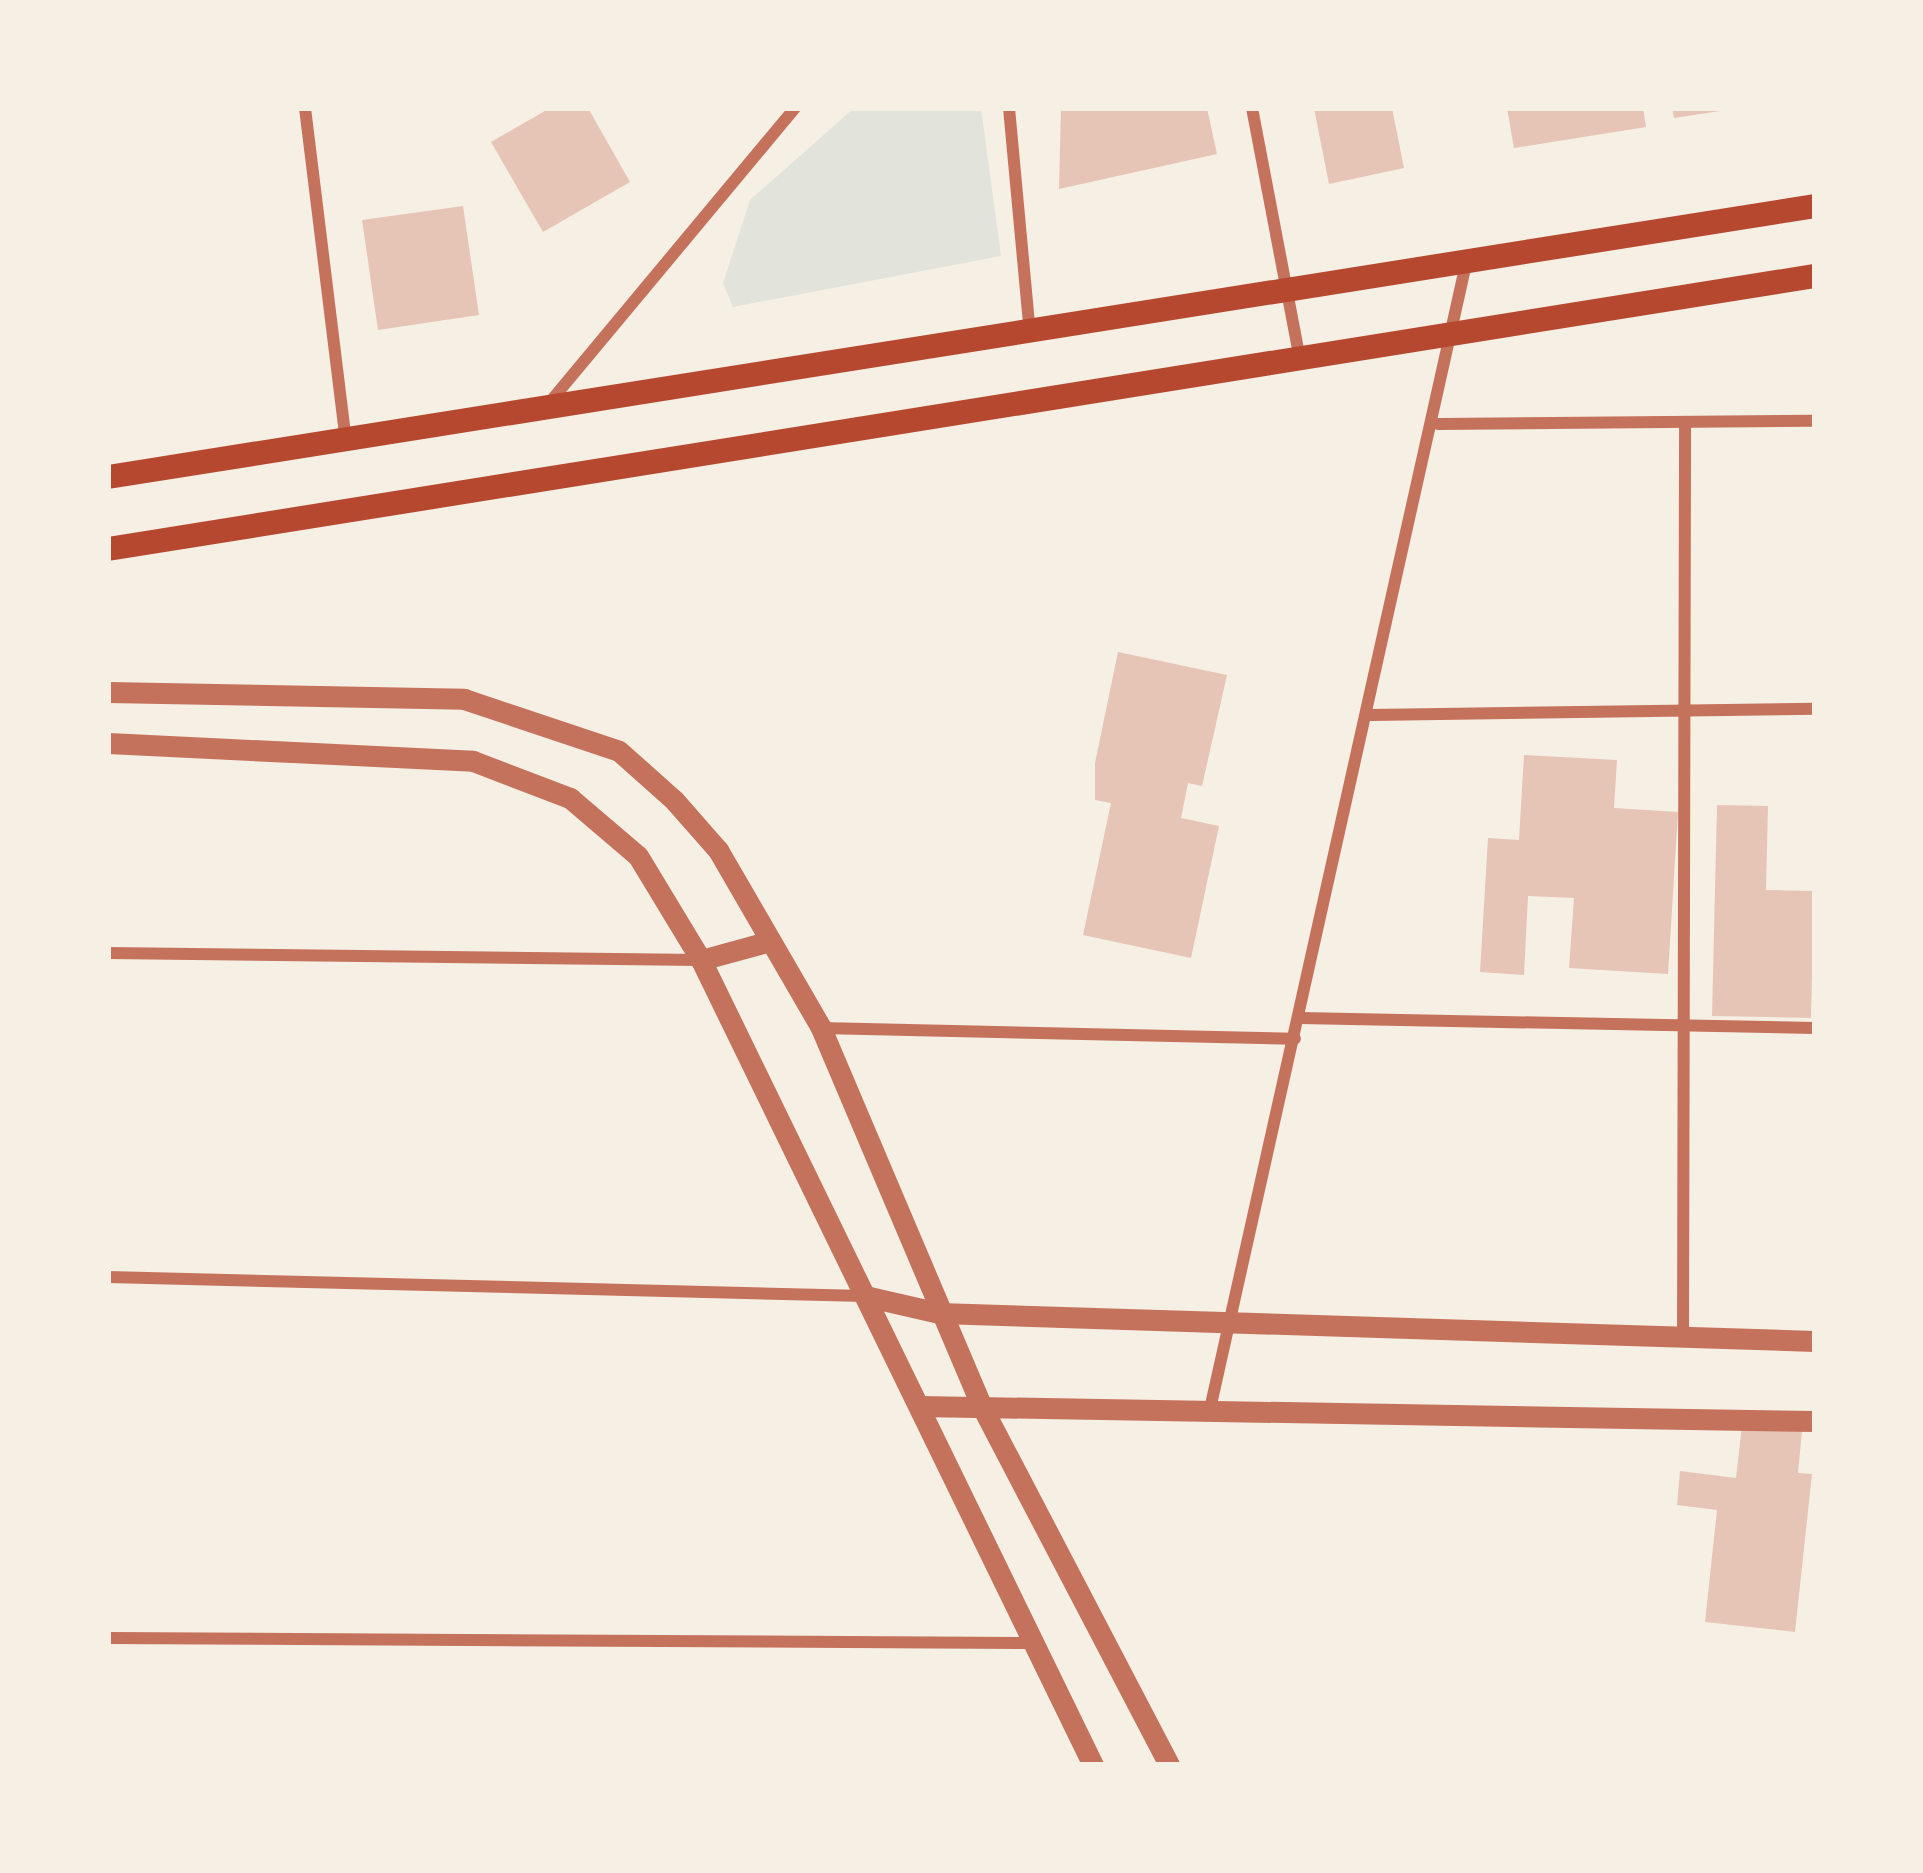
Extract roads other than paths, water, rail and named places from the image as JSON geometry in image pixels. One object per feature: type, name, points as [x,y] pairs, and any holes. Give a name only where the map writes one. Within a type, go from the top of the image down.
[{"type":"main road","points":[[108,477],[538,417],[1465,268],[1815,206]]},
{"type":"main road","points":[[108,549],[1815,276]]},
{"type":"street","points":[[305,108],[346,444]]},
{"type":"street","points":[[538,417],[795,108]]},
{"type":"street","points":[[1009,108],[1030,338]]},
{"type":"street","points":[[1252,108],[1300,361]]},
{"type":"street","points":[[1210,1409],[1438,424],[1465,268]]},
{"type":"street","points":[[1438,424],[1815,421]]},
{"type":"street","points":[[1683,1340],[1685,422]]},
{"type":"street","points":[[108,692],[464,699],[566,728],[619,751],[674,800],[770,940],[821,1028],[981,1405],[1168,1765]]},
{"type":"street","points":[[1370,715],[1815,709]]},
{"type":"street","points":[[108,743],[473,761],[570,798],[638,856],[701,960],[1093,1765]]},
{"type":"street","points":[[108,953],[701,960],[770,940]]},
{"type":"street","points":[[1300,1018],[1815,1028]]},
{"type":"street","points":[[821,1028],[1295,1039]]},
{"type":"street","points":[[108,1277],[865,1297],[940,1313],[1227,1327],[1815,1341]]},
{"type":"street","points":[[919,1406],[1815,1421]]},
{"type":"street","points":[[108,1638],[1033,1642]]}]
